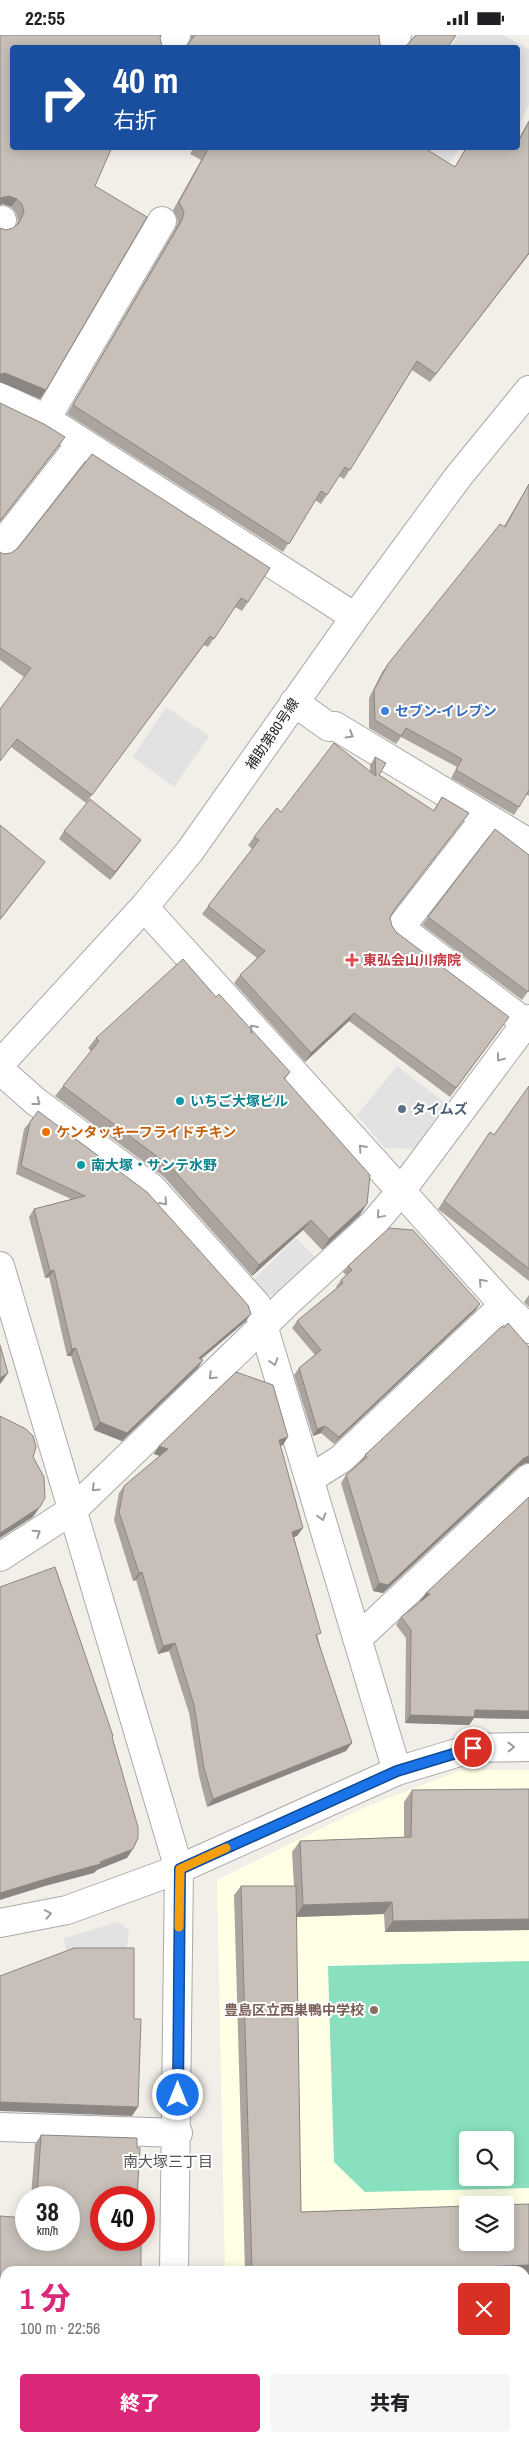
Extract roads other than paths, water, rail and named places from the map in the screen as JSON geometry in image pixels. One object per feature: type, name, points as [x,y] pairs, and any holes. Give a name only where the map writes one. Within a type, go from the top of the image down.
[{"type":"street","points":[[46,419],[162,221]]},
{"type":"street","name":"補助第80号線","points":[[0,1064],[144,907],[196,843],[294,701],[458,477],[529,390]]},
{"type":"street","points":[[0,397],[46,419],[356,617]]},
{"type":"street","points":[[0,547],[82,442]]},
{"type":"street","points":[[294,701],[329,727],[335,726],[529,843]]},
{"type":"street","points":[[0,1557],[74,1509],[263,1326],[374,1223],[401,1191],[527,1021],[400,928],[486,817]]},
{"type":"street","points":[[144,907],[504,1305],[529,1329]]},
{"type":"street","points":[[0,1070],[35,1101],[152,1188],[257,1305],[311,1478],[397,1771]]},
{"type":"street","points":[[0,1265],[180,1869],[178,2133],[174,2266]]},
{"type":"street","points":[[311,1478],[341,1459],[504,1305]]},
{"type":"street","points":[[357,1639],[529,1478]]},
{"type":"street","points":[[0,1923],[67,1910],[180,1869],[397,1771],[473,1748],[529,1747]]},
{"type":"street","points":[[0,2127],[178,2133]]},
{"type":"place","name":"セブン-イレブン","points":[[385,711]]},
{"type":"place","name":"東弘会山川病院","points":[[352,960]]},
{"type":"place","name":"いちご大塚ビル","points":[[180,1101]]},
{"type":"place","name":"タイムズ","points":[[402,1109]]},
{"type":"place","name":"ケンタッキーフライドチキン","points":[[46,1132]]},
{"type":"place","name":"南大塚・サンテ水野","points":[[81,1165]]},
{"type":"place","name":"豊島区立西巣鴨中学校","points":[[374,2010]]},
{"type":"district","name":"南大塚三丁目","points":[[168,2161]]}]
